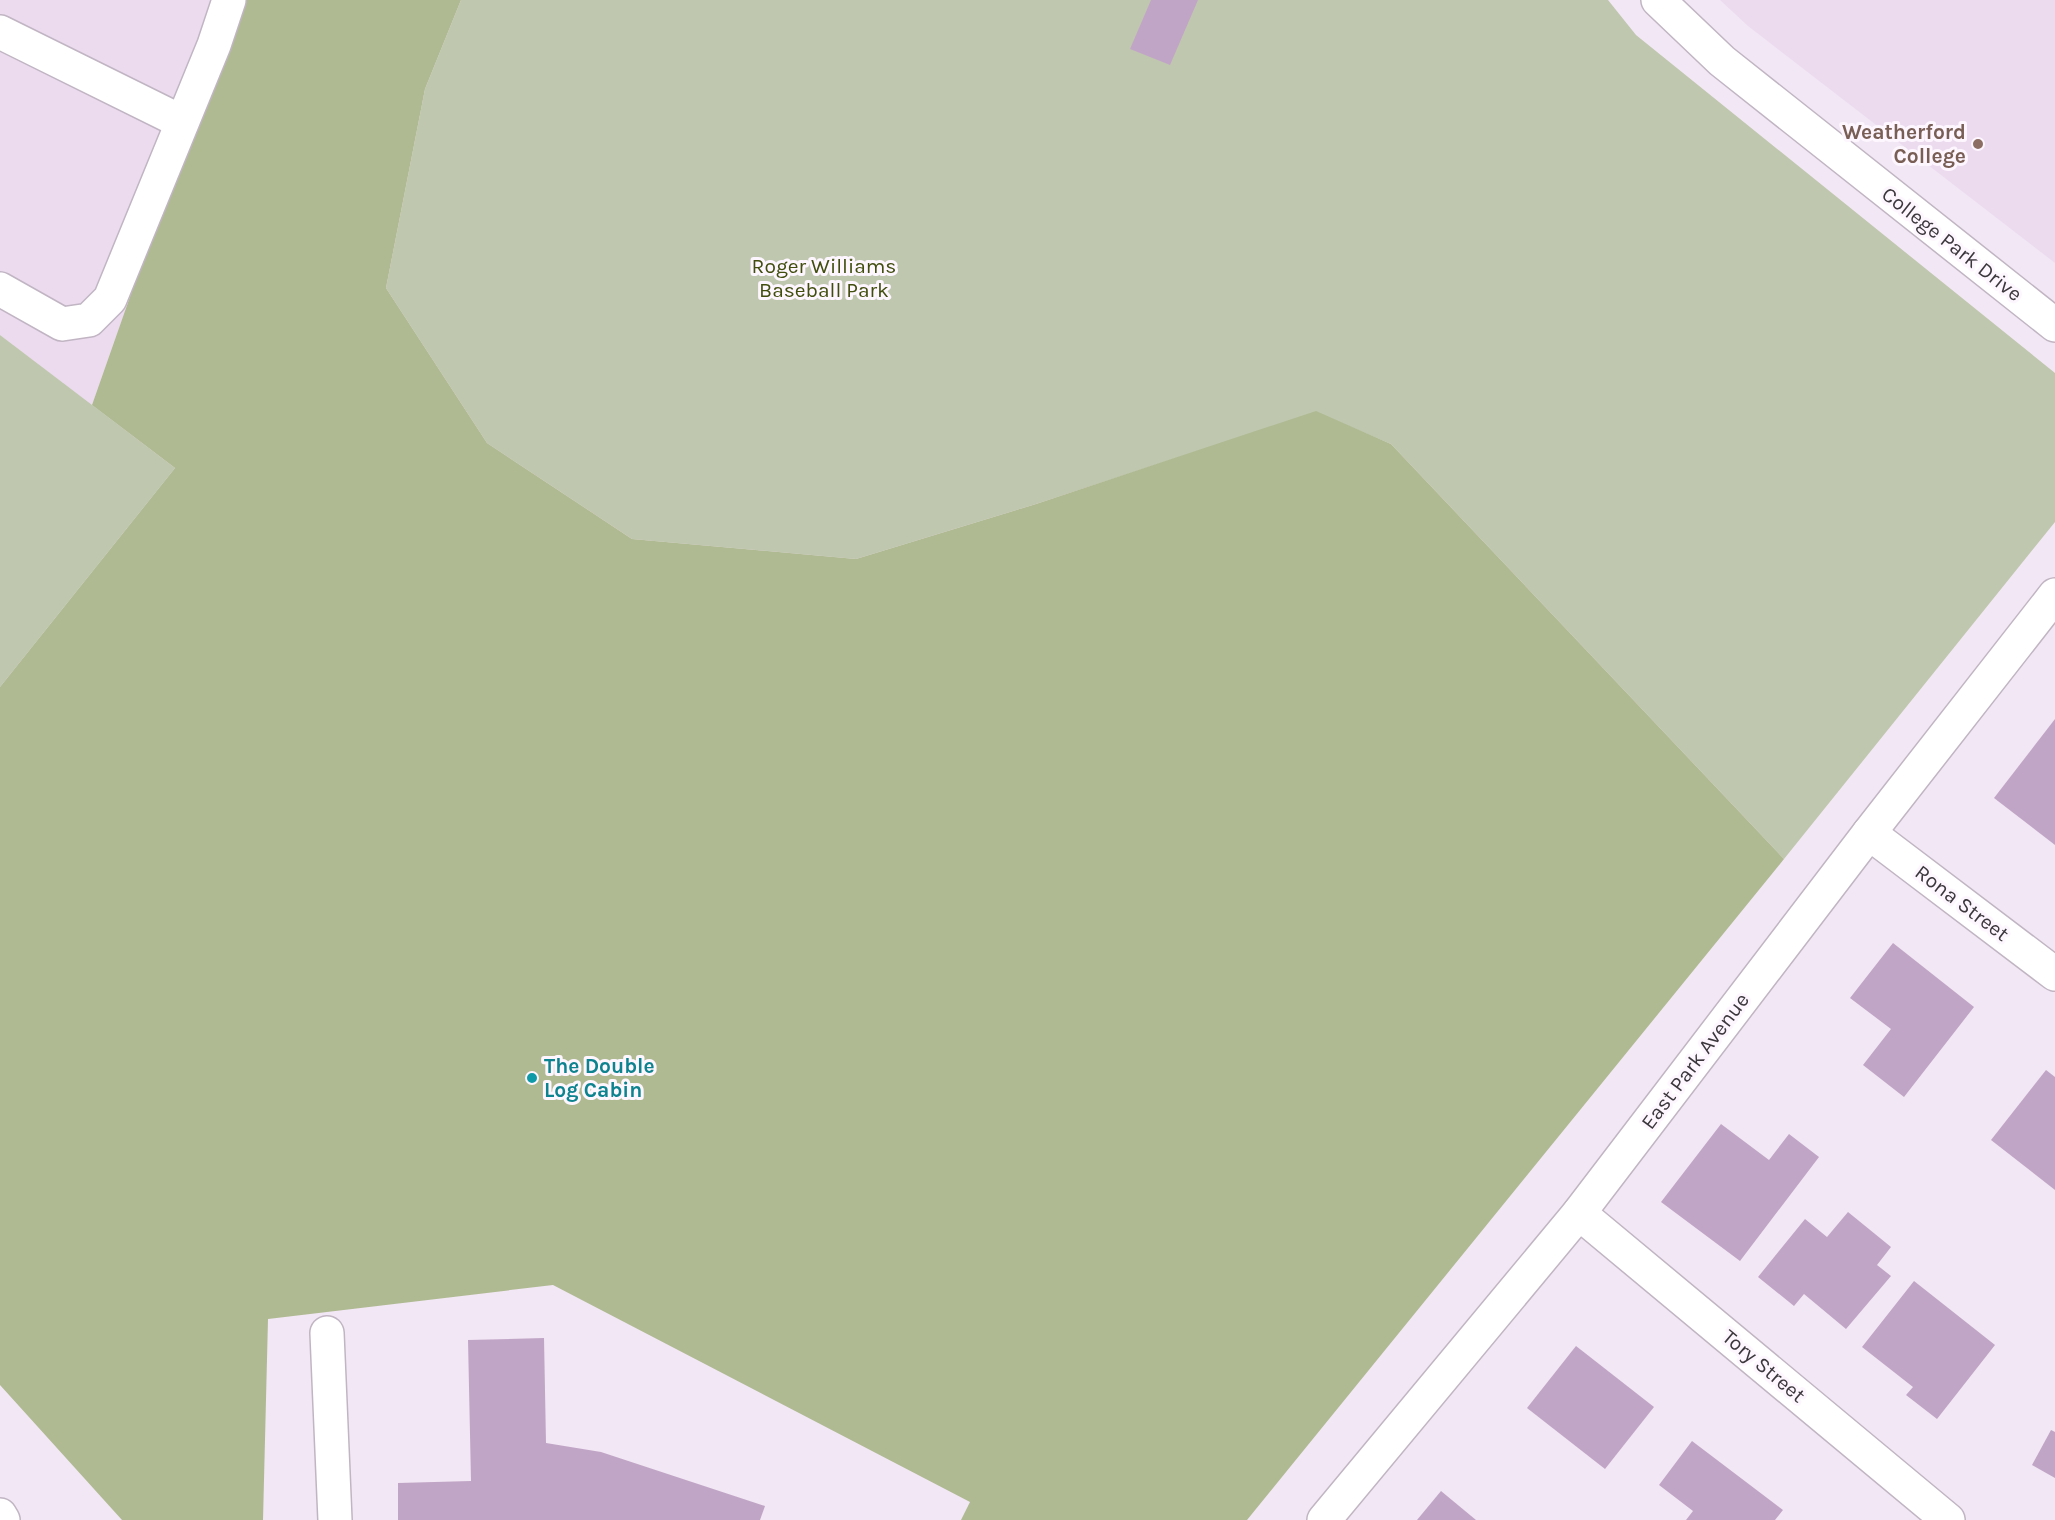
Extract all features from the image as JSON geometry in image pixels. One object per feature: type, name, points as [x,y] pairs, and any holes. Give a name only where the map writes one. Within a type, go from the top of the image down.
[{"type":"street","points":[[0,289],[62,324],[89,320],[110,299],[214,45],[229,0]]},
{"type":"street","name":"College Park Drive","points":[[1658,0],[1722,61],[2055,325]]},
{"type":"street","points":[[0,32],[182,122]]},
{"type":"street","name":"East Park Avenue","points":[[1324,1520],[1579,1213],[1869,833],[2055,595]]},
{"type":"street","name":"Rona Street","points":[[1869,833],[2055,974]]},
{"type":"street","name":"Tory Street","points":[[1579,1213],[1948,1520]]},
{"type":"street","points":[[327,1333],[335,1520]]},
{"type":"street","points":[[0,1515],[3,1520]]},
{"type":"shaded area","points":[[0,0],[242,0],[165,197],[92,405],[0,335]]},
{"type":"shaded area","name":"Weatherford College","points":[[1720,0],[2055,0],[2055,263],[1748,26]]},
{"type":"green space","points":[[242,0],[461,0],[425,89],[386,288],[487,443],[632,539],[856,559],[1036,504],[1316,411],[1391,444],[1784,859],[1247,1520],[961,1520],[970,1502],[553,1285],[268,1319],[263,1520],[122,1520],[0,1385],[0,687],[175,468],[92,405],[165,197]]},
{"type":"green space","name":"Roger Williams Baseball Park","points":[[461,0],[1608,0],[1636,35],[2055,373],[2055,522],[1784,859],[1391,444],[1316,412],[1036,504],[856,559],[632,539],[487,443],[386,288],[425,89]]},
{"type":"green space","points":[[0,335],[175,468],[0,687]]},
{"type":"building","points":[[1151,0],[1198,0],[1170,65],[1130,49]]},
{"type":"building","points":[[2055,719],[2055,845],[1994,798]]},
{"type":"building","points":[[1893,943],[1974,1007],[1904,1097],[1863,1065],[1891,1029],[1850,998]]},
{"type":"building","points":[[2046,1070],[2055,1077],[2055,1190],[1991,1140]]},
{"type":"building","points":[[1721,1124],[1769,1160],[1789,1134],[1819,1157],[1740,1261],[1661,1202]]},
{"type":"building","points":[[1848,1212],[1891,1247],[1877,1265],[1891,1276],[1846,1329],[1804,1294],[1794,1306],[1758,1277],[1805,1219],[1827,1237]]},
{"type":"building","points":[[1914,1281],[1995,1345],[1937,1419],[1906,1395],[1913,1387],[1862,1347]]},
{"type":"building","points":[[544,1338],[546,1443],[601,1452],[765,1506],[760,1520],[398,1520],[398,1483],[471,1481],[468,1340]]},
{"type":"building","points":[[1576,1346],[1654,1407],[1605,1469],[1527,1408]]},
{"type":"building","points":[[2051,1430],[2055,1432],[2055,1478],[2032,1465]]},
{"type":"building","points":[[1692,1441],[1783,1510],[1775,1520],[1686,1520],[1693,1511],[1659,1485]]},
{"type":"building","points":[[1441,1491],[1476,1520],[1417,1520]]},
{"type":"place","name":"Weatherford College","points":[[1978,144]]},
{"type":"place","name":"The Double Log Cabin","points":[[532,1078]]}]
